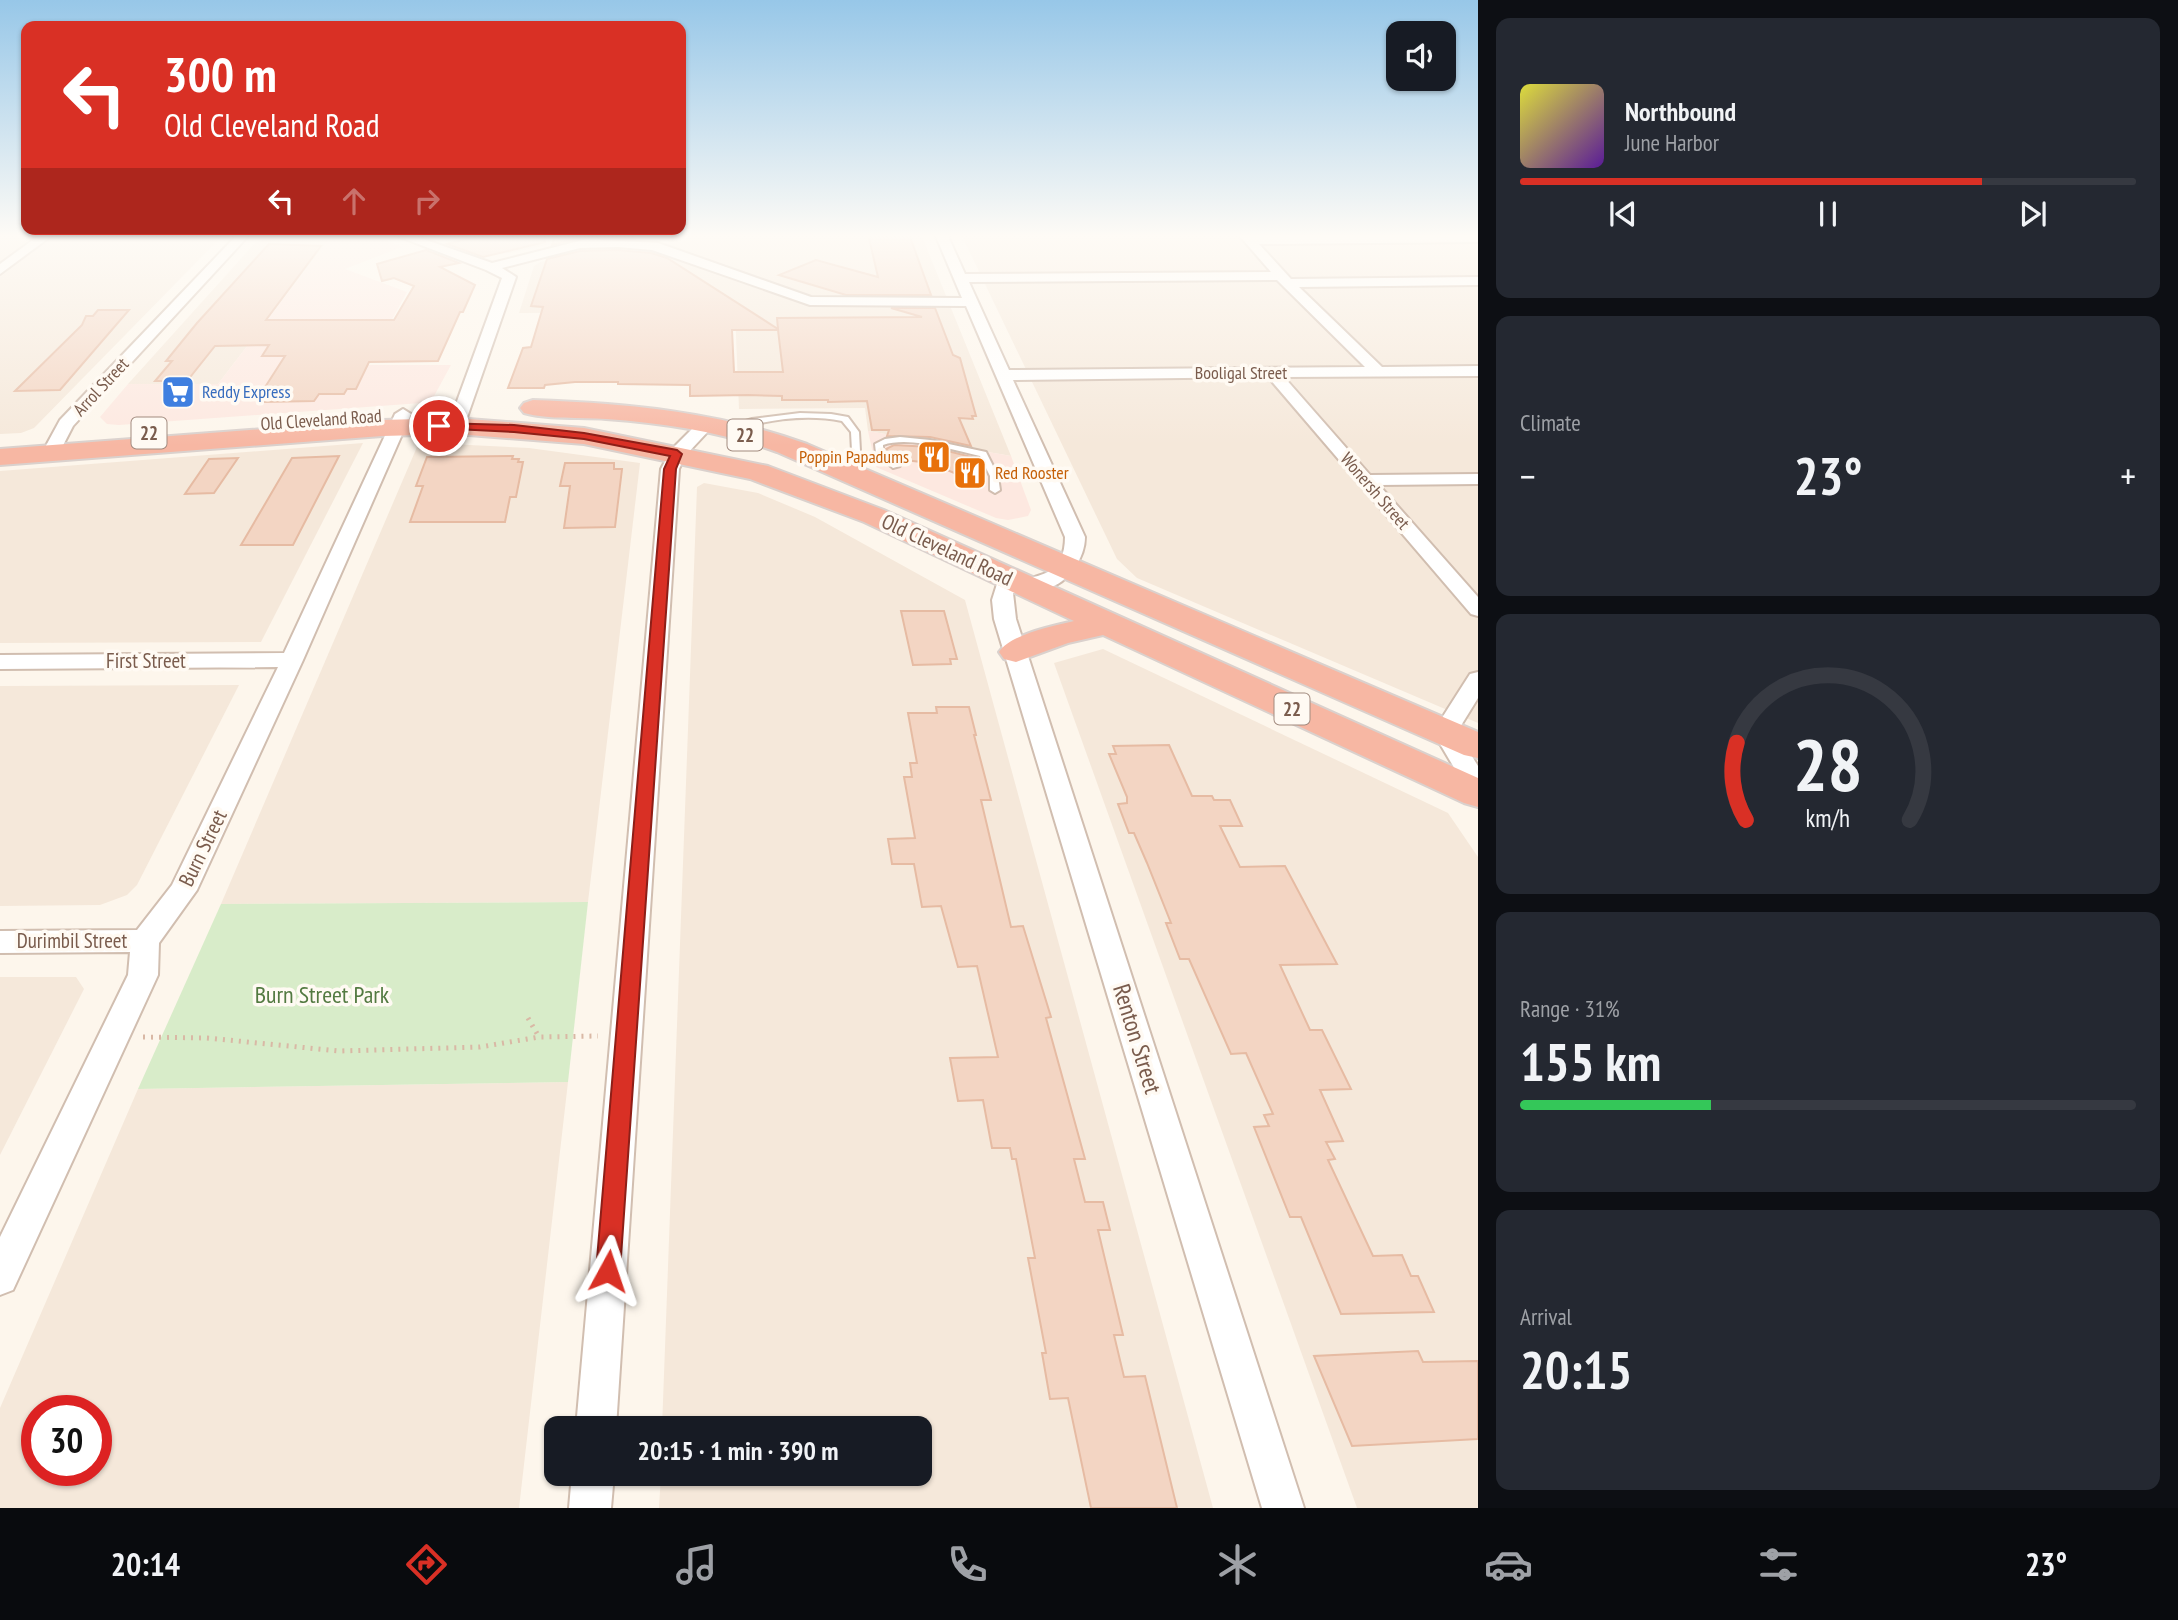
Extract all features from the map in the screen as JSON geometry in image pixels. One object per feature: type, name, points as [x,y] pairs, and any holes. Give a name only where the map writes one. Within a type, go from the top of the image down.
[{"type":"highway","name":"Old Cleveland Road","points":[[0,445],[54,447],[590,409],[657,416],[715,427],[775,443],[842,469],[1462,739]]},
{"type":"highway","name":"Old Cleveland Road","points":[[458,418],[584,436],[677,454],[758,472],[818,494],[874,516],[1478,794]]},
{"type":"highway","name":"Old Cleveland Road","points":[[0,457],[54,447]]},
{"type":"highway","points":[[1016,652],[1056,635],[1106,624]]},
{"type":"street","name":"Arrol Street","points":[[54,447],[66,424],[178,304]]},
{"type":"street","points":[[458,418],[500,304]]},
{"type":"street","points":[[972,304],[1075,537],[1077,548],[1064,566],[1043,584],[1024,586]]},
{"type":"street","points":[[1310,304],[1378,372]]},
{"type":"street","name":"Booligal Street","points":[[1004,375],[1478,371]]},
{"type":"street","name":"Wonersh Street","points":[[1272,373],[1478,610]]},
{"type":"street","name":"Burn Street","points":[[145,941],[183,890],[292,660],[394,423]]},
{"type":"street","points":[[597,1416],[670,469],[677,454],[715,427]]},
{"type":"street","points":[[1366,480],[1478,479]]},
{"type":"street","name":"Renton Street","points":[[1024,586],[1004,589],[1002,600],[1016,652],[1283,1508]]},
{"type":"street","name":"First Street","points":[[0,662],[292,660]]},
{"type":"street","points":[[1478,679],[1462,739],[1478,787]]},
{"type":"street","points":[[0,1277],[143,975],[145,941]]},
{"type":"street","name":"Durimbil Street","points":[[0,942],[145,941]]},
{"type":"street","points":[[590,1508],[592,1486]]},
{"type":"lane","name":"Old Cleveland Road","points":[[715,427],[761,418],[845,419],[855,432],[856,451],[842,469]]},
{"type":"lane","name":"Old Cleveland Road","points":[[0,465],[357,438],[394,423]]},
{"type":"lane","points":[[896,466],[879,451],[879,444],[884,441],[913,442],[983,454],[994,476],[995,489]]},
{"type":"path","points":[[528,1018],[539,1037]]},
{"type":"path","points":[[114,1037],[207,1038],[339,1051],[480,1047],[539,1037],[627,1035]]},
{"type":"shaded area","points":[[0,304],[155,304],[34,428],[21,433],[0,434]]},
{"type":"shaded area","points":[[200,304],[279,304],[218,384],[128,384]]},
{"type":"shaded area","points":[[279,304],[400,304],[367,365],[451,365],[433,398],[421,403],[119,425],[107,424],[100,417],[128,384],[218,384]]},
{"type":"shaded area","points":[[522,304],[950,304],[1011,456],[868,431],[865,408],[739,409],[735,312],[519,313]]},
{"type":"shaded area","points":[[995,304],[1478,304],[1478,723],[1137,578],[1117,559]]},
{"type":"shaded area","points":[[868,431],[1011,456],[1031,510],[1028,516],[1008,520],[996,518],[876,467]]},
{"type":"shaded area","points":[[363,443],[261,642],[0,643],[0,471]]},
{"type":"shaded area","points":[[429,443],[529,448],[640,463],[588,902],[221,904],[417,447]]},
{"type":"shaded area","points":[[704,483],[758,493],[815,517],[965,600],[1213,1508],[659,1508],[660,1486],[932,1486],[932,1416],[662,1416],[697,487]]},
{"type":"shaded area","points":[[1103,649],[1448,813],[1478,857],[1478,1508],[1357,1508],[1054,663]]},
{"type":"shaded area","points":[[239,685],[137,885],[127,895],[100,905],[0,906],[0,686]]},
{"type":"shaded area","points":[[0,977],[76,977],[84,989],[0,1155]]},
{"type":"shaded area","points":[[568,1082],[519,1508],[0,1508],[0,1408],[138,1089]]},
{"type":"green space","name":"Burn Street Park","points":[[588,902],[568,1082],[138,1089],[221,904]]},
{"type":"building","points":[[214,304],[278,304],[266,320],[394,320],[403,304],[466,304],[463,312],[460,312],[438,361],[369,362],[356,389],[347,389],[344,394],[319,394],[314,401],[263,402],[267,395],[260,395],[285,356],[262,356],[269,345],[215,346],[187,381],[155,381],[172,361],[166,361]]},
{"type":"building","points":[[739,304],[778,329],[777,318],[922,317],[891,308],[935,308],[953,355],[960,358],[976,416],[972,416],[973,419],[959,418],[971,446],[930,437],[887,436],[889,430],[872,430],[867,401],[782,400],[782,396],[748,395],[690,396],[690,385],[618,382],[575,382],[545,385],[544,388],[508,388],[523,348],[531,347],[543,307],[531,306]],"holes":[[[732,330],[778,330],[783,372],[734,372]]]},
{"type":"building","points":[[98,310],[129,310],[60,390],[15,391],[82,325],[86,316],[93,316]]},
{"type":"building","points":[[894,445],[931,447],[976,458],[984,476],[964,477],[930,463],[896,459],[886,449]]},
{"type":"building","points":[[339,456],[293,545],[241,545],[292,458]]},
{"type":"building","points":[[513,456],[512,459],[523,462],[516,497],[510,497],[505,522],[410,522],[423,486],[416,486],[427,457]]},
{"type":"building","points":[[238,458],[214,493],[185,494],[209,459]]},
{"type":"building","points":[[565,463],[614,463],[614,469],[622,469],[615,527],[564,528],[570,486],[560,486]]},
{"type":"building","points":[[901,611],[944,611],[957,659],[950,659],[951,664],[913,665]]},
{"type":"building","points":[[936,707],[969,707],[991,800],[981,800],[1011,927],[1023,926],[1051,1017],[1046,1018],[1085,1159],[1074,1159],[1085,1202],[1103,1202],[1110,1230],[1098,1230],[1123,1335],[1114,1335],[1124,1377],[1145,1376],[1177,1508],[1091,1508],[1068,1398],[1050,1399],[1042,1353],[1046,1353],[1028,1258],[1035,1258],[1016,1159],[1012,1159],[1010,1148],[992,1148],[983,1100],[958,1101],[950,1058],[998,1057],[977,966],[958,967],[941,906],[922,907],[914,864],[892,864],[888,839],[915,838],[904,777],[912,777],[910,763],[917,763],[908,713],[937,713]]},
{"type":"building","points":[[1169,745],[1192,796],[1230,800],[1242,826],[1220,826],[1240,867],[1285,866],[1337,964],[1280,965],[1310,1030],[1322,1030],[1351,1089],[1320,1090],[1343,1141],[1326,1142],[1335,1159],[1328,1160],[1373,1256],[1402,1255],[1411,1276],[1418,1276],[1434,1312],[1341,1314],[1301,1217],[1290,1217],[1254,1127],[1269,1126],[1264,1115],[1273,1114],[1246,1053],[1231,1054],[1189,959],[1180,959],[1166,923],[1171,923],[1147,863],[1134,833],[1129,833],[1118,804],[1127,803],[1127,797],[1109,754],[1116,754],[1113,746]]},
{"type":"building","points":[[1418,1351],[1423,1362],[1478,1361],[1478,1439],[1352,1446],[1314,1356]]},
{"type":"place","name":"Reddy Express","points":[[178,392]]},
{"type":"place","name":"Poppin Papadums","points":[[934,457]]},
{"type":"place","name":"Red Rooster","points":[[970,473]]},
{"type":"route","points":[[439,426],[479,426],[584,436],[677,454],[670,469],[608,1271]]}]
